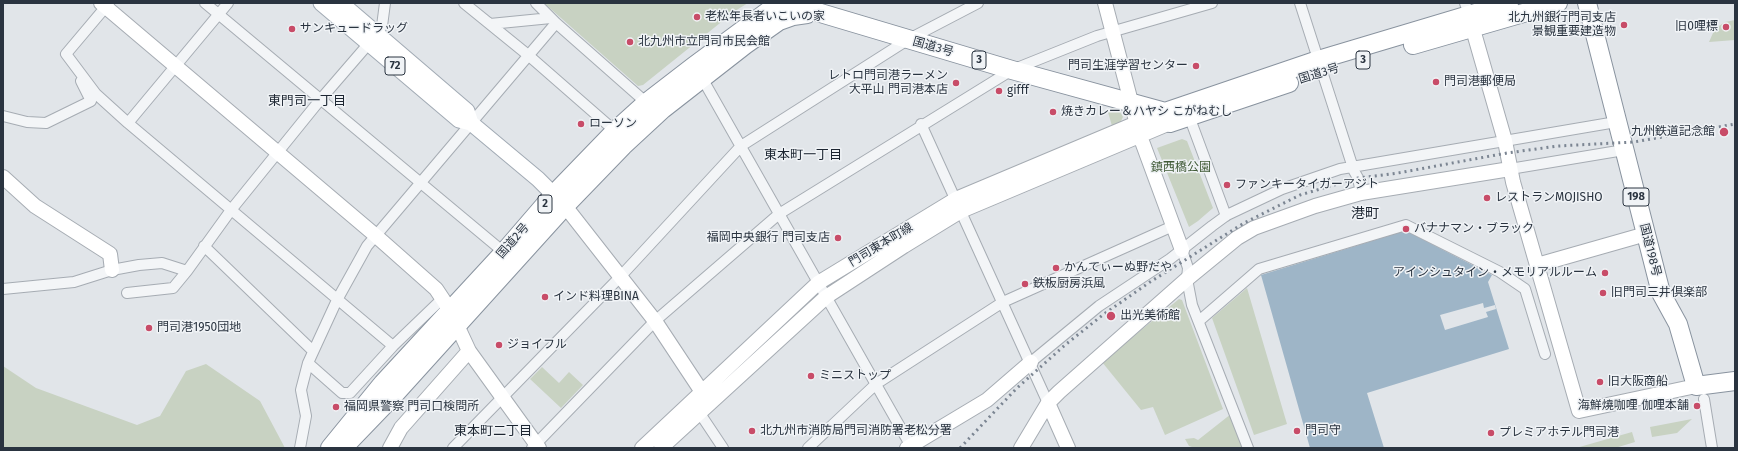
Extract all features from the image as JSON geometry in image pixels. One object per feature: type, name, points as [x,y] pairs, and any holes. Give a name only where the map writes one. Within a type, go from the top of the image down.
[{"type":"highway","name":"国道3号","points":[[1163,117],[1509,3]]},
{"type":"highway","name":"国道3号","points":[[1469,15],[1558,3]]},
{"type":"highway","name":"国道198号","points":[[1587,3],[1616,122],[1661,293],[1678,324],[1700,393]]},
{"type":"highway","name":"国道3号","points":[[787,9],[803,14],[828,16],[1012,70],[1131,101],[1163,117],[1189,116],[1320,66]]},
{"type":"highway","name":"国道2号","points":[[559,200],[663,110],[787,9]]},
{"type":"highway","name":"国道2号","points":[[330,448],[383,384],[450,311],[510,257],[615,131],[646,103],[787,9]]},
{"type":"highway","name":"国道2号","points":[[343,448],[450,311]]},
{"type":"highway","points":[[1700,393],[1735,381]]},
{"type":"main road","name":"72","points":[[321,3],[373,39],[466,111],[471,123],[559,200]]},
{"type":"main road","name":"72","points":[[341,3],[373,39]]},
{"type":"street","points":[[205,3],[419,183],[510,257]]},
{"type":"street","points":[[128,123],[228,3]]},
{"type":"street","points":[[128,293],[173,288],[231,210],[320,100],[373,39],[382,26],[386,3]]},
{"type":"street","points":[[464,3],[528,55],[615,131]]},
{"type":"street","points":[[536,3],[554,21],[646,103],[663,110]]},
{"type":"street","points":[[453,448],[504,398],[620,277],[740,146],[909,39],[978,3]]},
{"type":"street","points":[[1105,3],[1139,129],[1188,268],[1187,279],[1192,305],[1248,448]]},
{"type":"street","points":[[393,346],[128,123],[96,94],[80,71],[72,65],[66,54],[105,4],[417,271],[450,311],[469,351],[504,398],[536,446],[656,321],[779,214],[921,124],[1012,70],[1097,36],[1212,3]]},
{"type":"street","points":[[1300,3],[1353,167],[1358,178],[1361,193]]},
{"type":"street","points":[[1469,15],[1505,141],[1510,169],[1579,412],[1700,393],[1712,448]]},
{"type":"street","points":[[490,24],[554,21]]},
{"type":"street","points":[[300,448],[306,416],[301,390],[308,363],[337,300],[367,246],[528,55],[554,21]]},
{"type":"street","points":[[3,116],[26,122],[46,123],[91,101],[82,84],[80,71]]},
{"type":"street","points":[[702,78],[876,384],[909,447],[987,400],[1099,306],[1182,250],[1226,216],[1282,189],[1340,168],[1616,122]]},
{"type":"street","points":[[646,103],[649,116],[648,123]]},
{"type":"street","points":[[1189,116],[1226,216]]},
{"type":"street","name":"門司東本町線","points":[[642,448],[818,283],[958,205],[1139,129],[1163,117]]},
{"type":"street","points":[[921,124],[1031,362],[1068,448]]},
{"type":"street","points":[[1021,448],[1048,403],[1080,372],[1187,279],[1237,238],[1254,228],[1315,206],[1361,193],[1624,150]]},
{"type":"street","points":[[3,177],[36,206],[110,254],[112,270]]},
{"type":"street","points":[[559,200],[656,321],[702,392],[699,412],[723,448]]},
{"type":"street","name":"門司東本町線","points":[[661,448],[826,297],[958,205]]},
{"type":"street","points":[[1199,321],[1259,270],[1406,225],[1500,272],[1525,289],[1545,354]]},
{"type":"street","points":[[808,448],[876,384],[1003,302],[1173,226]]},
{"type":"street","points":[[1537,265],[1646,234]]},
{"type":"street","points":[[204,246],[313,351]]},
{"type":"street","points":[[3,289],[74,282],[112,270],[162,263],[187,271]]},
{"type":"street","points":[[308,363],[342,393],[350,394],[393,346],[450,311]]},
{"type":"street","points":[[390,448],[401,428],[469,351]]},
{"type":"green space","points":[[544,3],[748,3],[735,11],[643,85],[638,86]]},
{"type":"green space","points":[[1735,20],[1735,40],[1709,42],[1713,33],[1719,26],[1725,22]]},
{"type":"green space","points":[[1112,107],[1119,110],[1123,117],[1120,123],[1112,126],[1108,112]]},
{"type":"green space","name":"鎮西橋公園","points":[[1182,139],[1187,141],[1213,208],[1189,227],[1157,148]]},
{"type":"green space","points":[[1247,288],[1287,424],[1254,435],[1212,318]]},
{"type":"green space","points":[[1179,299],[1182,300],[1223,409],[1165,435],[1153,407],[1141,410],[1102,362]]},
{"type":"green space","points":[[206,364],[260,401],[285,448],[3,448],[3,366],[36,388],[137,425],[160,416],[186,371]]},
{"type":"green space","points":[[542,367],[559,383],[569,372],[583,385],[561,408],[530,379]]},
{"type":"green space","points":[[1231,414],[1244,448],[1195,448],[1189,446],[1185,439],[1194,438],[1198,440]]},
{"type":"green space","points":[[1692,419],[1677,433],[1652,437],[1650,427]]},
{"type":"green space","points":[[1632,432],[1635,442],[1615,448],[1576,448]]},
{"type":"water","points":[[1401,232],[1410,233],[1492,275],[1488,282],[1509,349],[1367,393],[1384,448],[1310,448],[1261,275]]},
{"type":"pier","points":[[1483,303],[1484,308],[1495,305],[1496,309],[1486,312],[1488,317],[1445,330],[1440,315]]},
{"type":"railway","points":[[960,448],[1016,389],[1065,345],[1104,314],[1150,282],[1244,223],[1300,195],[1358,178],[1398,173],[1507,153],[1558,146],[1634,142],[1735,124]]},
{"type":"place","name":"老松年長者いこいの家","points":[[697,17]]},
{"type":"place","name":"北九州銀行門司支店 景観重要建造物","points":[[1624,25]]},
{"type":"place","name":"旧0哩標","points":[[1726,27]]},
{"type":"place","name":"サンキュードラッグ","points":[[292,29]]},
{"type":"place","name":"北九州市立門司市民会館","points":[[630,42]]},
{"type":"place","name":"門司生涯学習センター","points":[[1196,66]]},
{"type":"place","name":"門司港郵便局","points":[[1436,82]]},
{"type":"place","name":"レトロ門司港ラーメン 大平山 門司港本店","points":[[956,83]]},
{"type":"place","name":"gifff","points":[[999,91]]},
{"type":"place","name":"焼きカレー＆ハヤシ こがねむし","points":[[1053,112]]},
{"type":"place","name":"ローソン","points":[[581,124]]},
{"type":"place","name":"九州鉄道記念館","points":[[1724,132]]},
{"type":"place","name":"ファンキータイガーアジト","points":[[1227,185]]},
{"type":"place","name":"レストランMOJISHO","points":[[1487,198]]},
{"type":"place","name":"バナナマン・ブラック","points":[[1406,229]]},
{"type":"place","name":"福岡中央銀行 門司支店","points":[[838,238]]},
{"type":"place","name":"かんてぃーぬ野だや","points":[[1056,268]]},
{"type":"place","name":"アインシュタイン・メモリアルルーム","points":[[1605,273]]},
{"type":"place","name":"鉄板厨房浜風","points":[[1025,284]]},
{"type":"place","name":"旧門司三井倶楽部","points":[[1603,293]]},
{"type":"place","name":"インド料理BINA","points":[[545,297]]},
{"type":"place","name":"出光美術館","points":[[1111,316]]},
{"type":"place","name":"門司港1950団地","points":[[149,328]]},
{"type":"place","name":"ジョイフル","points":[[499,345]]},
{"type":"place","name":"ミニストップ","points":[[811,376]]},
{"type":"place","name":"旧大阪商船","points":[[1600,382]]},
{"type":"place","name":"海鮮燒咖哩 伽哩本舗","points":[[1697,406]]},
{"type":"place","name":"福岡県警察 門司口検問所","points":[[336,407]]},
{"type":"place","name":"北九州市消防局門司消防署老松分署","points":[[752,431]]},
{"type":"place","name":"門司守","points":[[1297,431]]},
{"type":"place","name":"プレミアホテル門司港","points":[[1491,433]]},
{"type":"district","name":"東門司一丁目","points":[[307,101]]},
{"type":"district","name":"東本町一丁目","points":[[803,155]]},
{"type":"district","name":"港町","points":[[1365,214]]},
{"type":"district","name":"東本町二丁目","points":[[493,431]]}]
